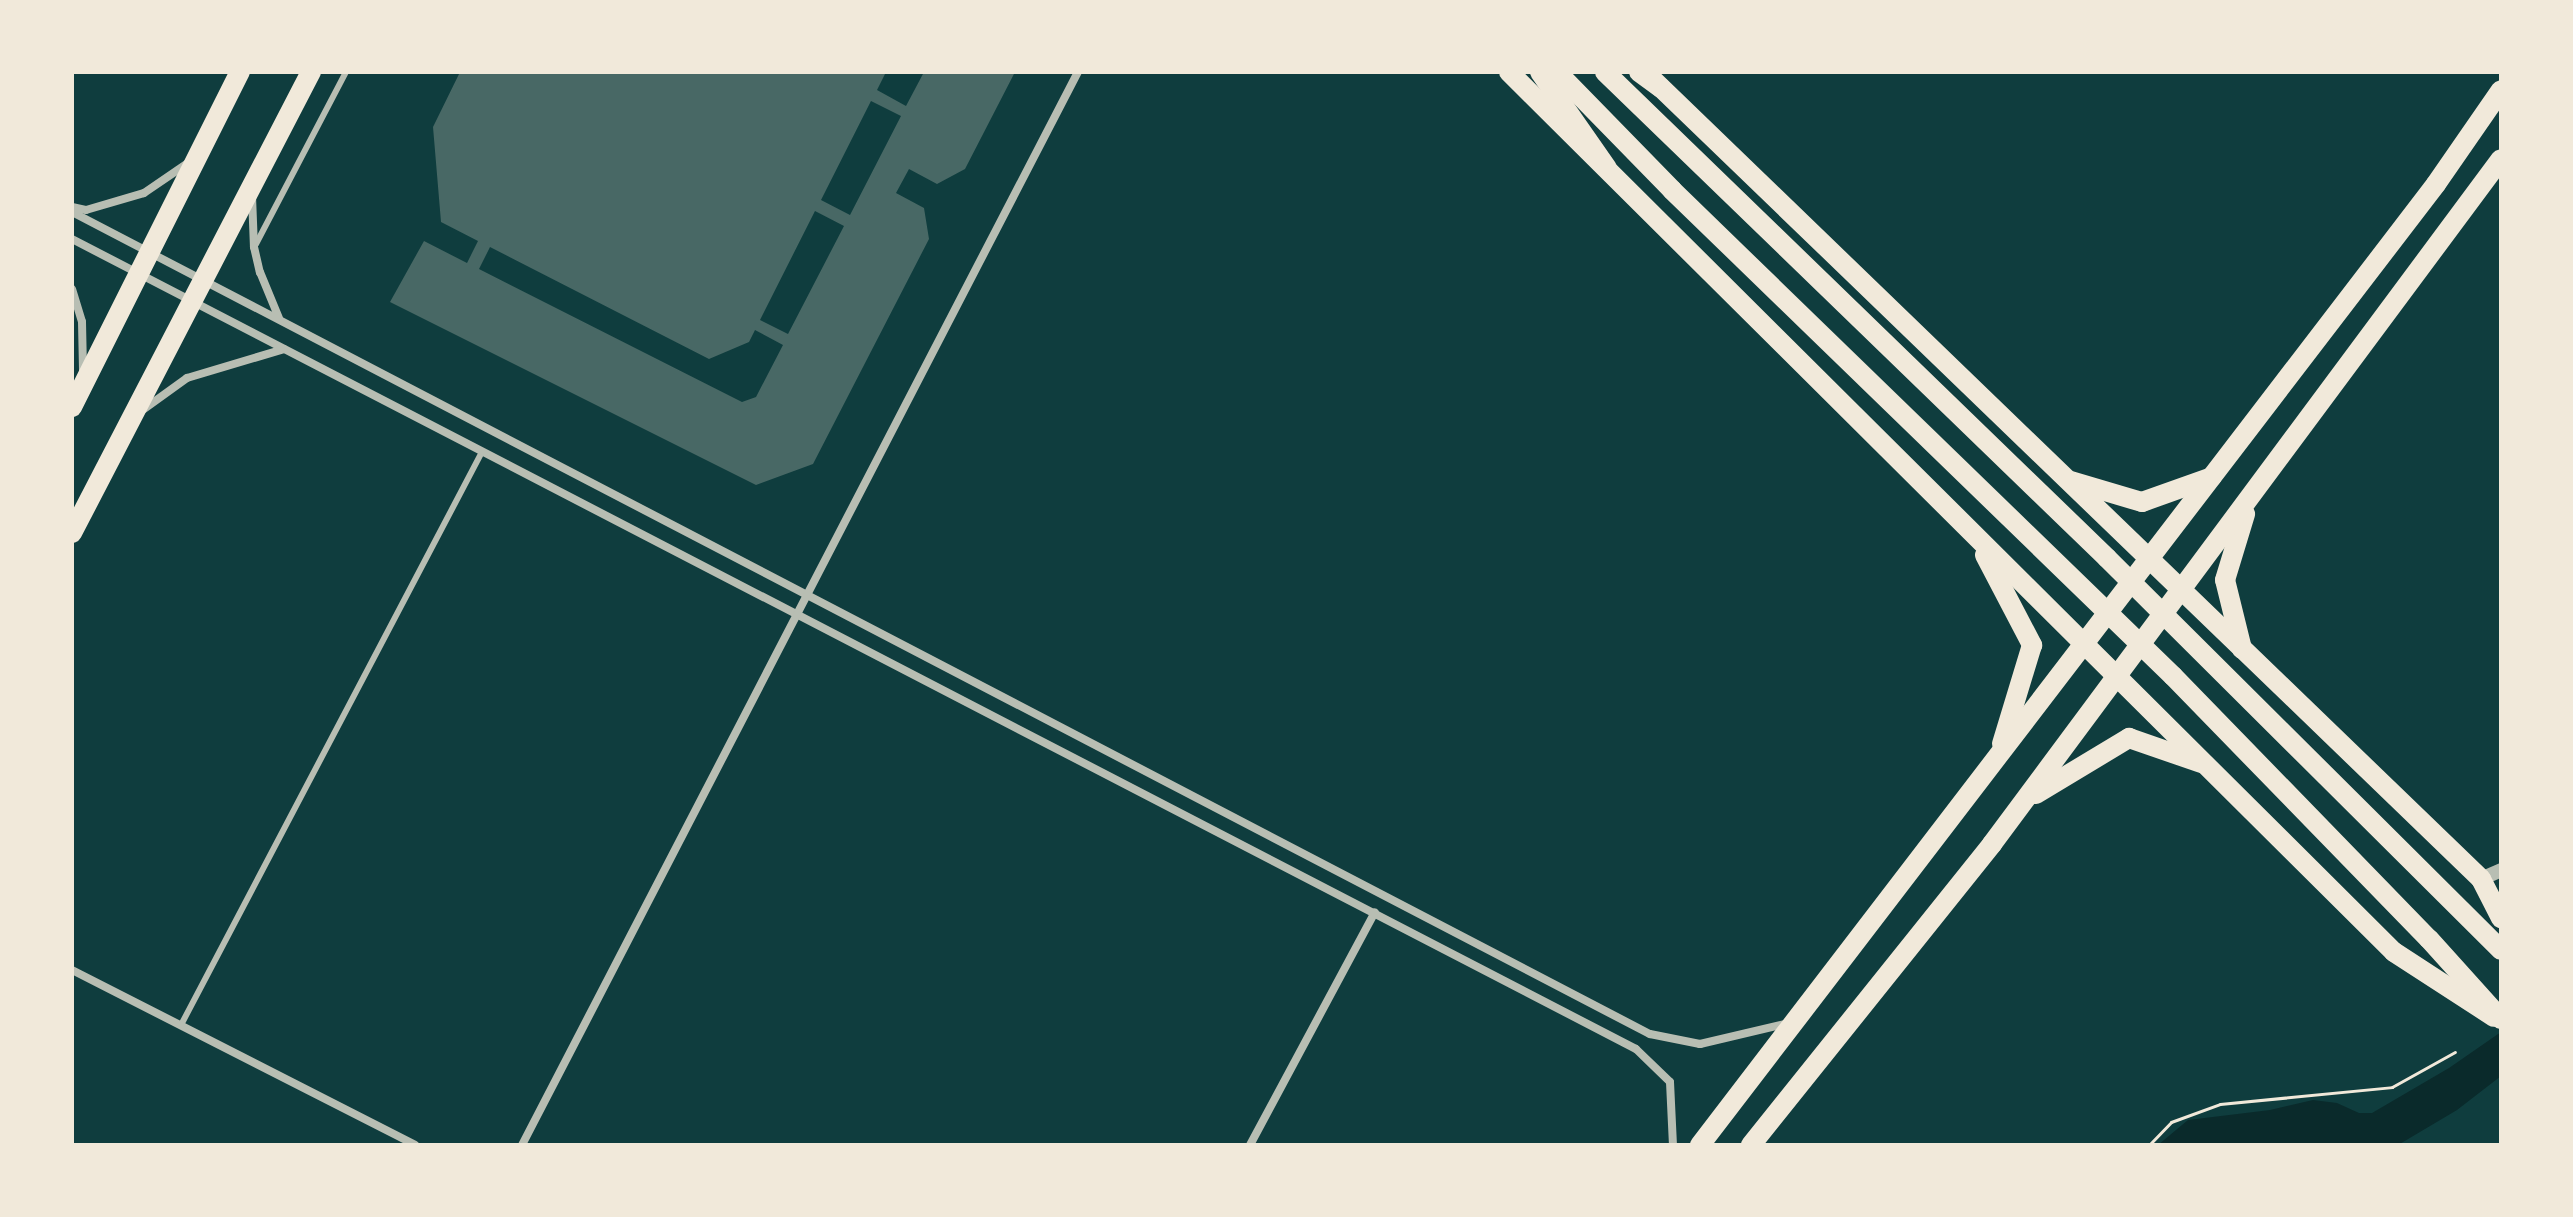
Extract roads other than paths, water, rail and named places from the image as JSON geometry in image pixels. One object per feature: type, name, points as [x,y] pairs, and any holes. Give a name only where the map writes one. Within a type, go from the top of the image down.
[{"type":"main road","points":[[72,407],[240,72]]},
{"type":"main road","points":[[72,533],[206,280],[311,72]]},
{"type":"main road","points":[[1509,72],[2394,952],[2501,1020]]},
{"type":"main road","points":[[1540,72],[1607,168]]},
{"type":"main road","points":[[1557,72],[1672,190],[2173,676],[2429,939],[2501,1020]]},
{"type":"main road","points":[[1605,72],[2457,903],[2501,950]]},
{"type":"main road","points":[[1642,72],[2481,879],[2501,918]]},
{"type":"main road","points":[[1700,1145],[2436,184],[2501,90]]},
{"type":"main road","points":[[1751,1145],[2026,800],[2501,159]]},
{"type":"main road","points":[[2067,480],[2142,502],[2212,477]]},
{"type":"main road","points":[[2242,649],[2225,580],[2250,499]]},
{"type":"main road","points":[[1976,538],[2032,645],[1998,755]]},
{"type":"main road","points":[[2026,800],[2129,738],[2206,765]]},
{"type":"street","points":[[522,1145],[1078,72]]},
{"type":"street","points":[[72,210],[86,210],[144,193],[195,158]]},
{"type":"street","points":[[252,188],[254,247],[260,272],[279,319]]},
{"type":"street","points":[[72,210],[1650,1034],[1700,1044],[1794,1022]]},
{"type":"street","points":[[72,239],[1636,1049],[1670,1082],[1673,1145]]},
{"type":"street","points":[[72,289],[82,322],[84,385]]},
{"type":"street","points":[[134,416],[187,378],[284,349]]},
{"type":"street","points":[[2481,879],[2501,870]]},
{"type":"street","points":[[1250,1145],[1375,912]]},
{"type":"street","points":[[72,970],[415,1145]]},
{"type":"lane","points":[[254,247],[346,72]]},
{"type":"lane","points":[[181,1025],[482,452]]},
{"type":"water","points":[[2501,1032],[2501,1076],[2457,1110],[2398,1145],[2158,1145],[2188,1120],[2270,1110],[2313,1100],[2337,1103],[2359,1113],[2372,1113],[2449,1068]]}]
